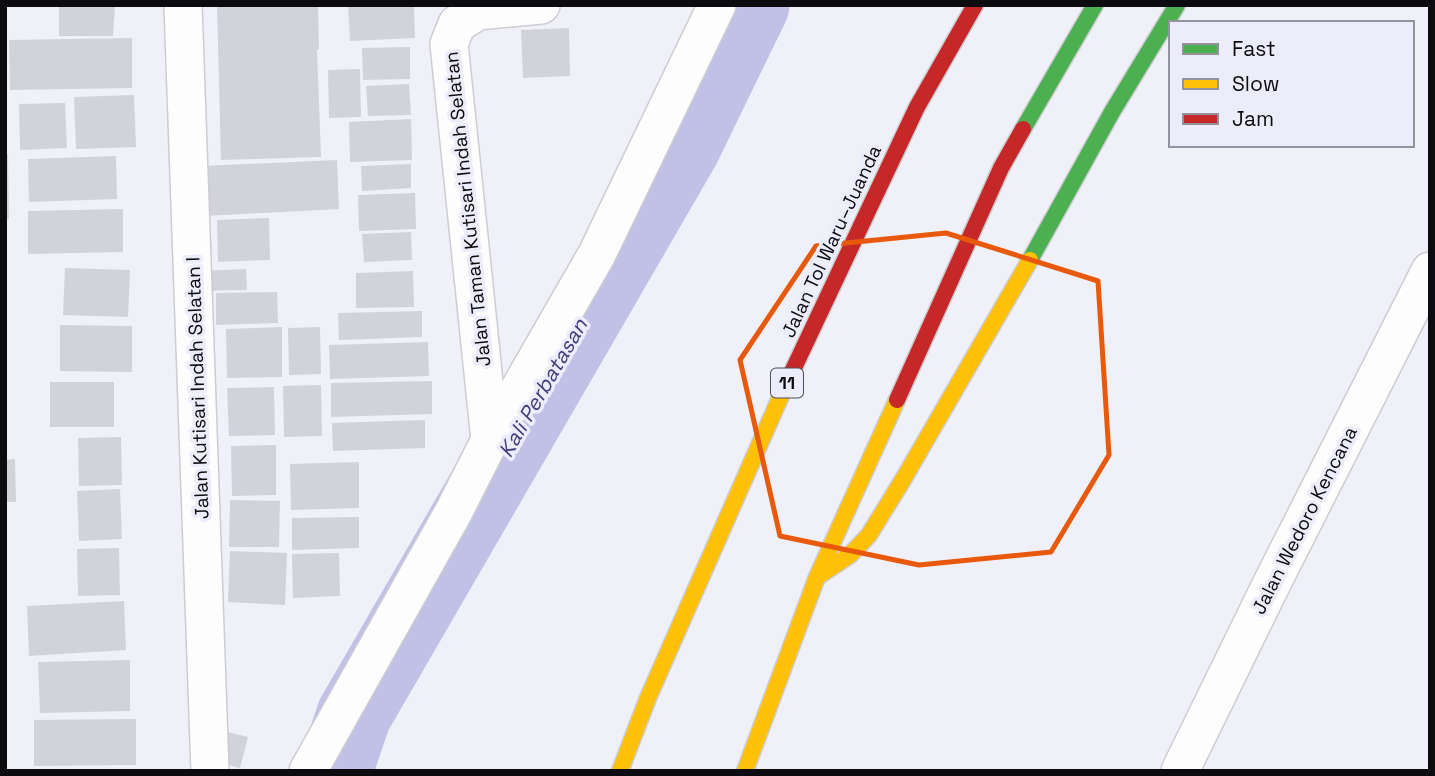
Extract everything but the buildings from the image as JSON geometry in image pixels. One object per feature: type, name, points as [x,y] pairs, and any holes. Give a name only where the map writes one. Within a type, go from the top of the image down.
[{"type":"highway","points":[[917,107],[964,5]]},
{"type":"highway","name":"Jalan Tol Waru–Juanda","points":[[620,771],[648,698],[775,409],[917,107],[975,5]]},
{"type":"highway","points":[[745,771],[817,577],[1001,168],[1095,5]]},
{"type":"highway","points":[[817,577],[850,555],[869,536],[1058,211],[1112,112],[1177,5]]},
{"type":"street","name":"Jalan Kutisari Indah Selatan I","points":[[183,5],[209,771]]},
{"type":"street","name":"Jalan Taman Kutisari Indah Selatan","points":[[490,440],[449,44],[457,24],[478,11],[541,5]]},
{"type":"street","points":[[308,771],[453,513],[490,440],[597,254],[717,5]]},
{"type":"street","name":"Jalan Wedoro Kencana","points":[[1180,771],[1430,271]]},
{"type":"highlighted area","points":[[946,233],[1098,281],[1109,455],[1051,552],[919,565],[780,536],[740,360],[816,246]]},
{"type":"waterway","name":"Kali Perbatasan","points":[[335,771],[354,715],[683,147],[752,5]]},
{"type":"traffic: fast","points":[[1023,129],[1095,5]]},
{"type":"traffic: fast","points":[[1030,260],[1112,112],[1177,5]]},
{"type":"traffic: slow","points":[[820,575],[850,555],[869,535],[1030,260]]},
{"type":"traffic: slow","points":[[620,771],[648,698],[784,389]]},
{"type":"traffic: slow","points":[[745,771],[817,577],[897,400]]},
{"type":"traffic: jam","points":[[784,389],[917,107],[975,5]]},
{"type":"traffic: jam","points":[[897,400],[1001,168],[1023,129]]}]
